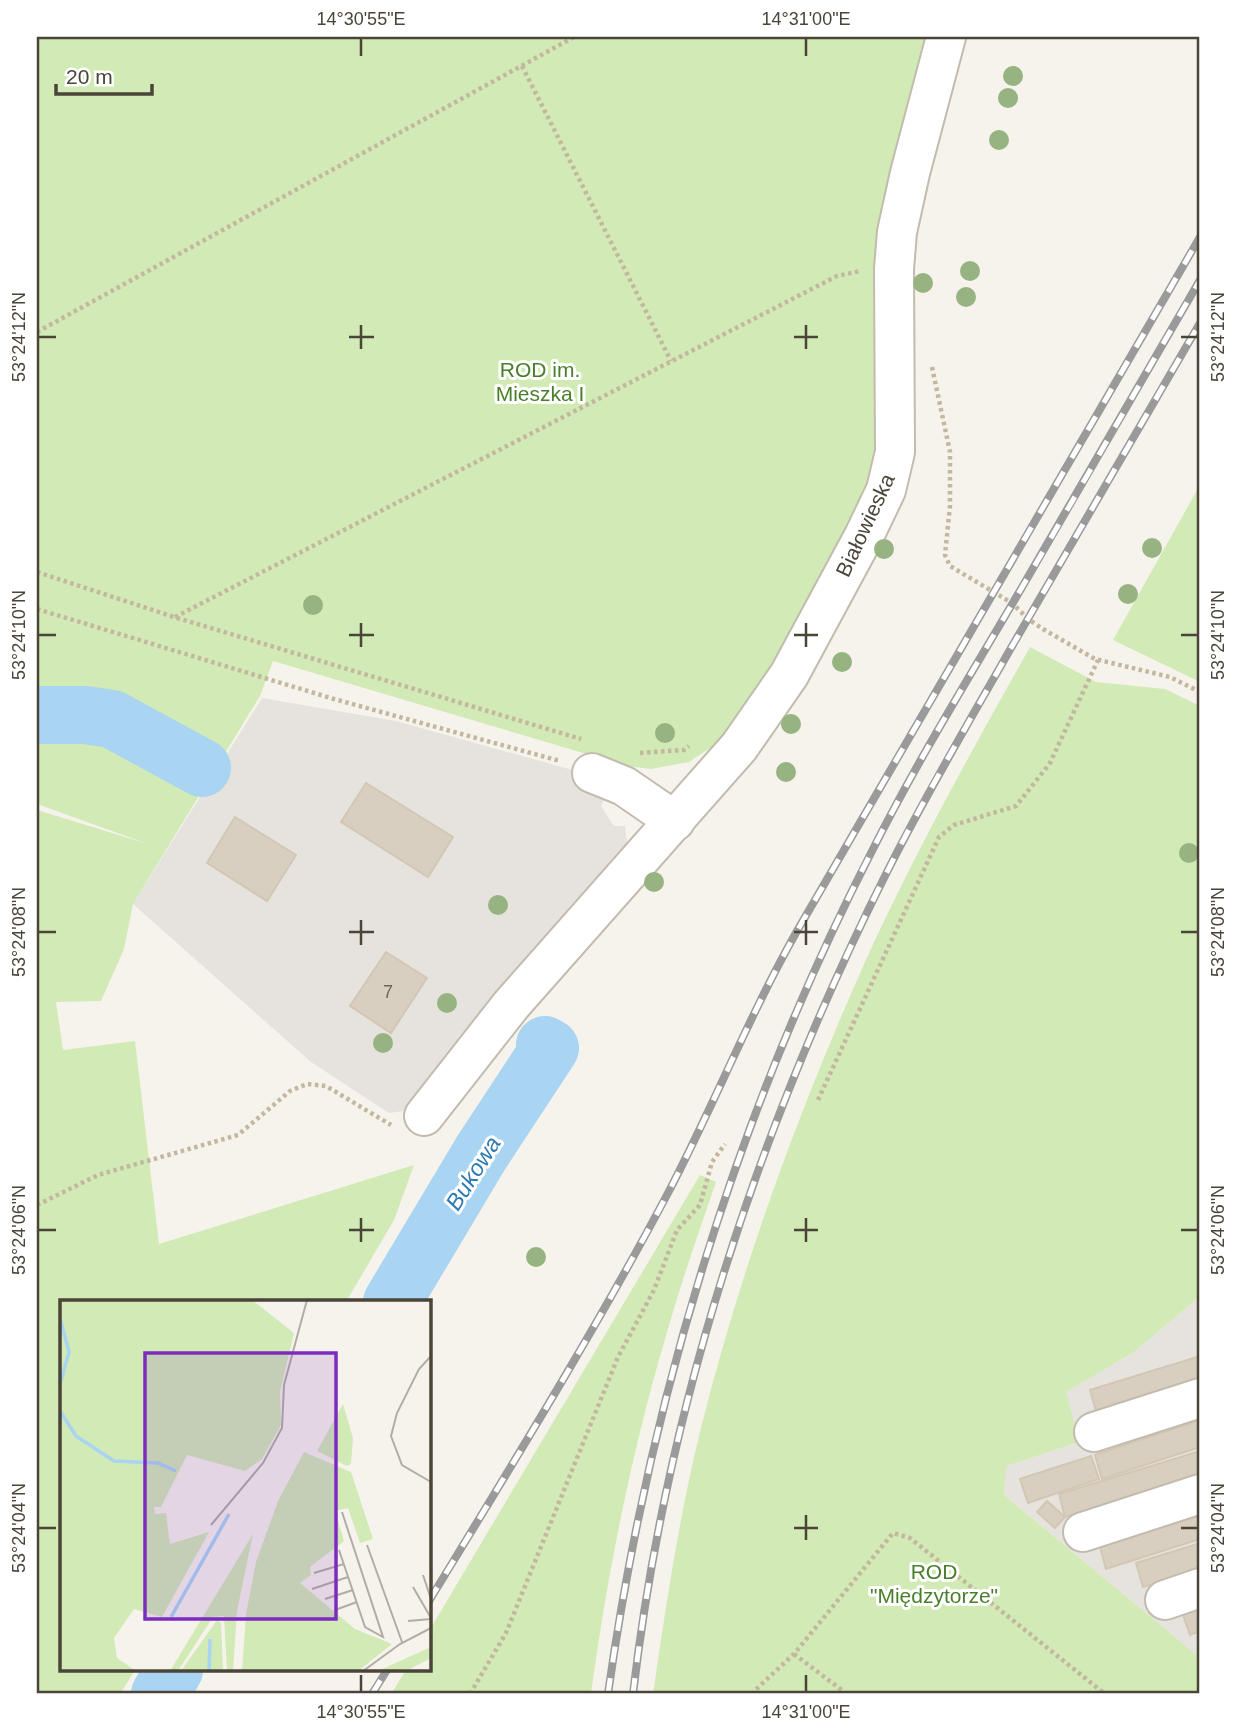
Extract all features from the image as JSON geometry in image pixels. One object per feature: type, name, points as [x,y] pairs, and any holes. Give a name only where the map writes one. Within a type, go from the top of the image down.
[{"type":"street","name":"Białowieska","points":[[424,1116],[511,1005],[739,747],[789,675],[864,536],[886,490],[895,452],[894,269],[897,232],[946,37]]},
{"type":"street","points":[[591,757],[624,786],[675,821]]},
{"type":"street","points":[[1094,1432],[1200,1398]]},
{"type":"street","points":[[1083,1532],[1200,1494]]},
{"type":"street","points":[[1165,1600],[1200,1588]]},
{"type":"path","points":[[37,332],[574,37]]},
{"type":"path","points":[[522,66],[671,361]]},
{"type":"path","points":[[174,617],[837,276],[866,269]]},
{"type":"path","points":[[932,365],[950,452],[950,506],[945,555],[950,566],[1013,603],[1028,619],[1043,629],[1098,660],[1170,677],[1200,692]]},
{"type":"path","points":[[37,572],[591,757]]},
{"type":"path","points":[[37,609],[334,699],[550,757],[591,757]]},
{"type":"path","points":[[818,1100],[939,837],[954,825],[1016,806],[1050,763],[1098,660]]},
{"type":"path","points":[[629,753],[684,750],[694,741]]},
{"type":"path","points":[[37,1205],[98,1175],[238,1135],[290,1091],[307,1084],[326,1086],[390,1125],[408,1125],[424,1116]]},
{"type":"path","points":[[470,1694],[506,1633],[618,1357],[654,1290],[677,1230],[700,1205],[712,1162],[725,1144]]},
{"type":"path","points":[[751,1694],[794,1654],[893,1533],[910,1538],[1105,1694]]},
{"type":"path","points":[[794,1654],[847,1694]]},
{"type":"shaded area","points":[[262,698],[396,721],[569,769],[592,781],[605,799],[601,806],[614,826],[625,826],[628,851],[411,1110],[389,1113],[311,1062],[133,904]]},
{"type":"shaded area","points":[[1200,1296],[1200,1658],[1004,1495],[1005,1466],[1079,1442],[1065,1392],[1134,1352]]},
{"type":"green space","name":"ROD im. Mieszka I","points":[[37,37],[932,37],[879,469],[760,693],[716,744],[689,762],[651,769],[627,766],[273,661],[260,696],[133,904],[124,949],[101,1001],[56,1002],[63,1050],[135,1041],[159,1244],[414,1165],[394,1220],[347,1300],[60,1300],[60,1672],[134,1672],[120,1694],[37,1694],[37,810],[148,844],[37,804]]},
{"type":"green space","points":[[1200,485],[1200,682],[1113,640]]},
{"type":"green space","name":"ROD \"Międzytorze\"","points":[[1030,647],[1096,682],[1165,689],[1200,706],[1200,1296],[1134,1352],[1066,1392],[1079,1442],[1006,1466],[1004,1495],[1200,1658],[1200,1694],[653,1694],[668,1594],[693,1461],[734,1309],[773,1191],[794,1133],[865,962],[944,803]]},
{"type":"green space","points":[[700,1175],[716,1182],[677,1299],[641,1427],[612,1560],[591,1694],[391,1694],[405,1672],[430,1672],[430,1629]]},
{"type":"building","points":[[366,783],[453,837],[428,877],[341,822]]},
{"type":"building","points":[[235,817],[296,855],[267,901],[207,863]]},
{"type":"building","points":[[386,952],[427,978],[391,1033],[350,1006]]},
{"type":"building","points":[[1200,1356],[1200,1382],[1097,1414],[1090,1390]]},
{"type":"building","points":[[1200,1420],[1200,1447],[1102,1479],[1095,1455]]},
{"type":"building","points":[[1200,1451],[1200,1477],[1065,1517],[1059,1494]]},
{"type":"building","points":[[1091,1456],[1099,1479],[1028,1503],[1020,1479]]},
{"type":"building","points":[[1047,1501],[1065,1517],[1055,1528],[1037,1512]]},
{"type":"building","points":[[1200,1515],[1200,1539],[1106,1569],[1100,1547]]},
{"type":"building","points":[[1200,1543],[1200,1569],[1143,1587],[1136,1563]]},
{"type":"building","points":[[1200,1606],[1200,1631],[1190,1635],[1182,1612]]},
{"type":"waterway","name":"Bukowa","points":[[37,715],[85,715],[112,719],[202,768]]},
{"type":"waterway","name":"Bukowa","points":[[393,1300],[481,1153],[550,1048],[545,1045]]},
{"type":"waterway","name":"Bukowa","points":[[160,1694],[173,1672]]},
{"type":"railway","points":[[430,1599],[552,1399],[640,1245],[797,931],[1200,237]]},
{"type":"railway","points":[[608,1694],[647,1476],[674,1369],[704,1263],[739,1158],[779,1054],[823,953],[906,786],[1200,280]]},
{"type":"railway","points":[[633,1694],[648,1587],[668,1481],[694,1376],[724,1272],[759,1169],[798,1068],[840,969],[916,815],[1200,323]]},
{"type":"railway","points":[[372,1694],[386,1672]]}]
